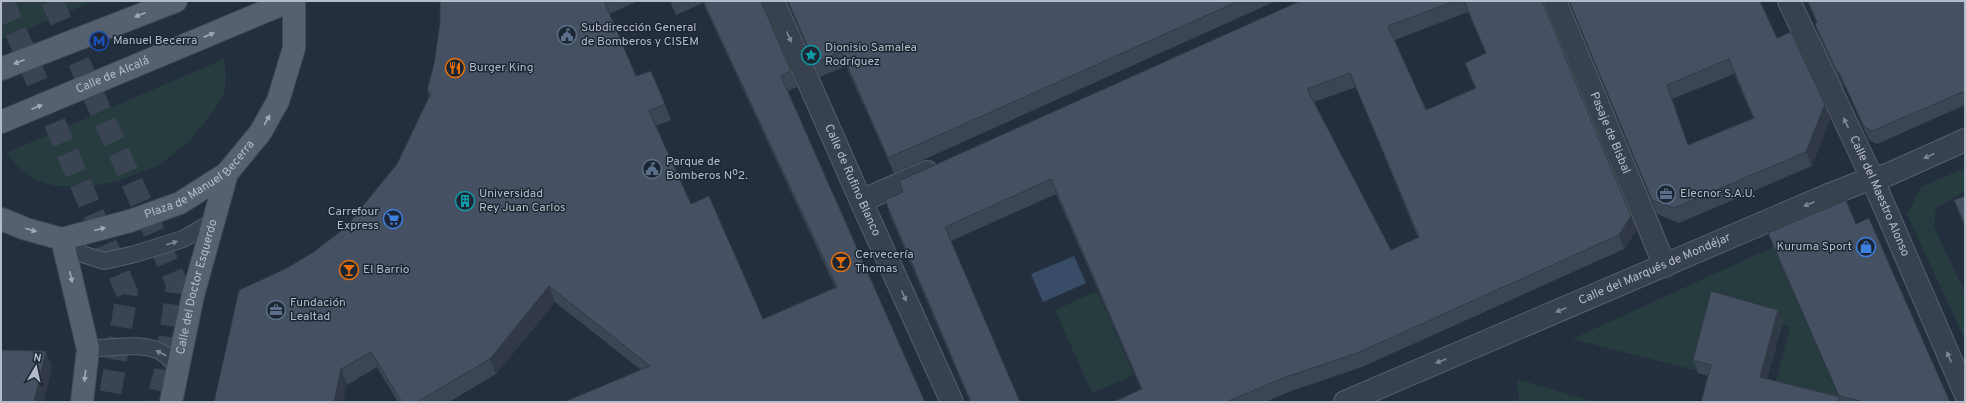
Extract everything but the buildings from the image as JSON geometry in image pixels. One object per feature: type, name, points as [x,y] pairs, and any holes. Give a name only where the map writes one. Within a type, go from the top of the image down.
[{"type":"main road","points":[[1,69],[176,1]]},
{"type":"main road","name":"Calle de Alcalá","points":[[1,122],[290,1]]},
{"type":"main road","name":"Plaza de Manuel Becerra","points":[[62,239],[130,221],[180,203],[227,173],[260,133],[278,101],[294,48],[294,1]]},
{"type":"main road","name":"Calle del Doctor Esquerdo","points":[[171,402],[193,295],[227,173]]},
{"type":"main road","points":[[1,219],[26,229],[62,239],[88,349],[82,402]]},
{"type":"street","name":"Calle de Rufino Blanco","points":[[773,1],[861,202],[952,402]]},
{"type":"street","name":"Pasaje de Bisbal","points":[[1555,1],[1665,266]]},
{"type":"street","name":"Calle del Maestro Alonso","points":[[1789,1],[1872,178],[1965,393]]},
{"type":"street","name":"Calle del Marqués de Mondéjar","points":[[1345,402],[1872,178],[1887,175],[1965,140]]},
{"type":"street","points":[[861,202],[947,163]]},
{"type":"lane","points":[[62,239],[82,254],[104,261],[135,254],[183,239],[214,221]]},
{"type":"lane","points":[[88,349],[125,346],[155,350],[166,355],[178,368]]},
{"type":"green space","points":[[1,1],[94,1],[1,40]]},
{"type":"green space","points":[[224,59],[226,79],[224,93],[214,110],[190,141],[158,166],[117,181],[94,186],[56,186],[36,180],[20,169],[6,153]]},
{"type":"green space","points":[[1965,168],[1965,191],[1936,208],[1934,227],[1965,293],[1965,340],[1907,214],[1921,187]]},
{"type":"green space","points":[[1773,247],[1841,402],[1773,392],[1790,327],[1720,307],[1702,372],[1572,339]]},
{"type":"green space","points":[[1097,291],[1134,375],[1092,393],[1055,310]]},
{"type":"green space","points":[[1517,379],[1595,402],[1519,402]]},
{"type":"water","points":[[1074,256],[1086,283],[1043,302],[1031,274]]},
{"type":"tunnel","points":[[3,1],[127,293],[109,402]]},
{"type":"tunnel","points":[[52,1],[177,284],[165,371],[157,402]]},
{"type":"place","name":"Subdirección General de Bomberos y CISEM","points":[[567,35]]},
{"type":"place","name":"Manuel Becerra","points":[[99,41]]},
{"type":"place","name":"Dionisio Samalea Rodríguez","points":[[811,55]]},
{"type":"place","name":"Burger King","points":[[455,68]]},
{"type":"place","name":"Parque de Bomberos Nº2.","points":[[652,169]]},
{"type":"place","name":"Elecnor S.A.U.","points":[[1666,194]]},
{"type":"place","name":"Universidad Rey Juan Carlos","points":[[465,201]]},
{"type":"place","name":"Carrefour Express","points":[[393,219]]},
{"type":"place","name":"Kuruma Sport","points":[[1866,247]]},
{"type":"place","name":"Cervecería Thomas","points":[[841,262]]},
{"type":"place","name":"El Barrio","points":[[349,270]]},
{"type":"place","name":"Fundación Lealtad","points":[[276,310]]}]
